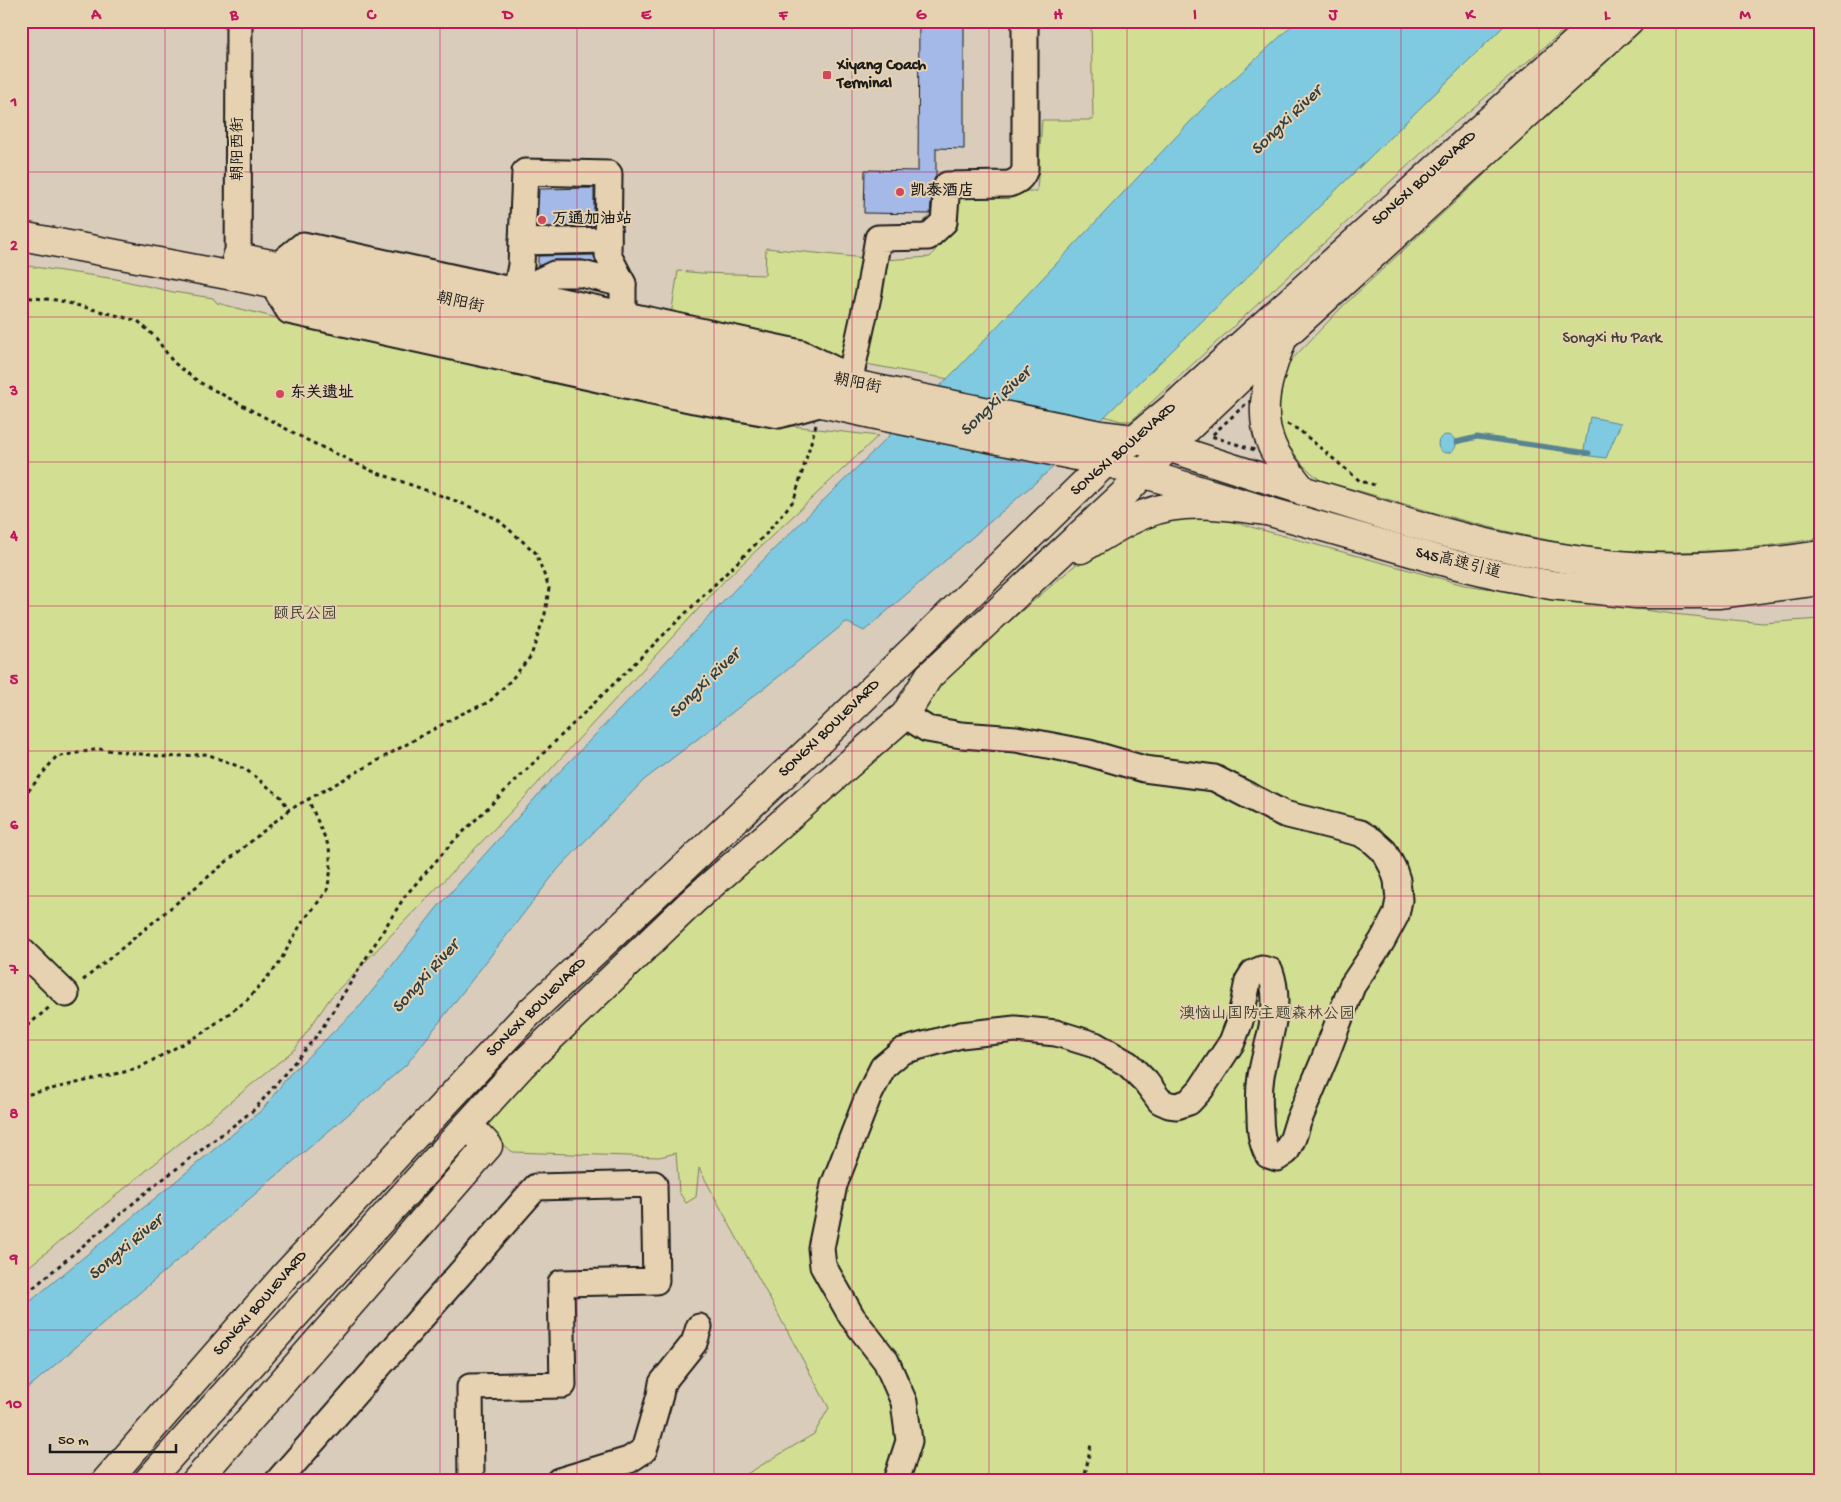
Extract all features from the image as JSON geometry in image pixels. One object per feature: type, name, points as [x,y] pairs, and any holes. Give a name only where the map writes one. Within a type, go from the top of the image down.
[{"type":"main road","name":"SONGXI BOULEVARD","points":[[106,1481],[288,1272],[528,1014],[815,744],[1106,462],[1172,408],[1599,21]]},
{"type":"main road","name":"SONGXI BOULEVARD","points":[[148,1481],[521,1066],[695,899],[905,715],[929,676],[1144,475],[1168,447],[1284,337],[1630,21]]},
{"type":"main road","name":"朝阳街","points":[[21,220],[53,224],[275,276],[621,337],[856,383],[1100,435]]},
{"type":"main road","name":"朝阳街","points":[[21,236],[238,267]]},
{"type":"main road","name":"朝阳街","points":[[275,276],[453,290],[621,337],[823,403],[1077,456]]},
{"type":"main road","points":[[1284,337],[1270,372],[1266,388],[1264,417],[1272,446],[1304,490]]},
{"type":"main road","name":"S45高速引道","points":[[1100,435],[1133,439],[1168,447],[1420,526],[1496,546],[1588,561],[1650,567],[1715,567],[1776,562],[1820,555]]},
{"type":"main road","name":"S45高速引道","points":[[1077,456],[1106,462],[1144,475],[1453,564],[1534,581],[1636,594],[1718,594],[1820,581]]},
{"type":"main road","points":[[1031,581],[1127,522],[1159,509],[1192,504],[1267,511]]},
{"type":"main road","points":[[196,1481],[488,1146],[468,1124]]},
{"type":"street","name":"朝阳西街","points":[[238,267],[239,21]]},
{"type":"street","points":[[856,383],[878,238],[928,237],[944,222],[947,185],[1009,184],[1017,182],[1022,176],[1025,169],[1025,21]]},
{"type":"street","points":[[453,290],[481,284],[516,292],[621,337],[623,284],[608,255],[609,174],[525,172],[522,253],[516,292]]},
{"type":"street","points":[[481,284],[522,253],[608,240]]},
{"type":"street","points":[[516,292],[554,274],[582,274],[623,284]]},
{"type":"street","points":[[275,276],[290,311],[694,400],[779,415],[823,403]]},
{"type":"street","points":[[896,1481],[909,1441],[904,1402],[886,1361],[852,1318],[823,1266],[822,1248],[834,1185],[868,1097],[883,1067],[902,1051],[961,1036],[1016,1029],[1056,1033],[1095,1044],[1128,1064],[1146,1082],[1160,1101],[1177,1106],[1189,1102],[1200,1090],[1232,1042],[1240,1021],[1248,981],[1253,973],[1262,969],[1270,971],[1274,982],[1276,999],[1274,1025],[1261,1076],[1259,1097],[1260,1127],[1263,1145],[1268,1155],[1277,1158],[1286,1152],[1293,1138],[1352,986],[1382,941],[1396,915],[1399,900],[1397,880],[1393,868],[1384,852],[1373,841],[1360,833],[1284,814],[1214,778],[1144,769],[1089,753],[1016,740],[961,735],[927,729],[905,715]]},
{"type":"street","points":[[21,950],[66,994]]},
{"type":"street","points":[[278,1481],[536,1187],[654,1184],[656,1281],[561,1283],[563,1385],[470,1387],[471,1481]]},
{"type":"street","points":[[559,1481],[628,1460],[644,1450],[662,1382],[694,1343],[699,1327]]},
{"type":"path","points":[[21,297],[57,300],[138,320],[156,338],[172,362],[199,382],[307,440],[372,471],[458,502],[497,519],[536,554],[550,588],[545,614],[531,656],[511,680],[488,702],[459,715],[289,810],[21,1031]]},
{"type":"path","points":[[1253,401],[1254,426],[1264,453],[1211,436],[1248,402],[1253,401]]},
{"type":"path","points":[[21,1298],[150,1189],[255,1109],[319,1033],[405,896],[452,843],[766,534],[794,500],[823,403]]},
{"type":"path","points":[[1283,422],[1299,430],[1360,481],[1375,485]]},
{"type":"path","points":[[21,795],[30,789],[56,757],[99,749],[167,756],[208,754],[245,770],[282,797],[289,810]]},
{"type":"path","points":[[21,1096],[137,1069],[204,1032],[246,1001],[278,965],[300,924],[327,891],[331,869],[329,847],[308,799]]},
{"type":"path","points":[[1084,1481],[1091,1444]]},
{"type":"green space","points":[[1091,21],[1318,21],[965,382],[866,364],[671,315],[678,271],[765,275],[766,248],[884,260],[930,257],[958,221],[958,192],[1037,191],[1042,120],[1093,120]]},
{"type":"green space","points":[[1509,21],[1575,21],[1441,135],[1131,421],[1121,421],[1104,416]]},
{"type":"green space","name":"Songxi Hu Park","points":[[1644,21],[1820,21],[1820,538],[1791,543],[1705,551],[1646,552],[1589,547],[1487,526],[1320,480],[1303,465],[1278,427],[1277,386],[1283,369],[1341,308],[1484,175],[1522,133]]},
{"type":"green space","name":"颐民公园","points":[[21,265],[116,279],[173,292],[213,298],[217,303],[297,323],[784,425],[878,436],[725,580],[526,796],[331,997],[295,1049],[21,1273]]},
{"type":"green space","name":"澳恼山国防主题森林公园","points":[[1207,515],[1464,585],[1673,614],[1763,623],[1820,619],[1820,1481],[735,1481],[814,1434],[829,1408],[699,1168],[696,1197],[686,1203],[679,1192],[676,1153],[659,1157],[513,1152],[466,1120],[858,751],[1093,550],[1146,521]]},
{"type":"water","name":"Songxi River","points":[[1297,21],[1509,21],[1051,469],[864,631],[846,622],[781,675],[644,780],[558,869],[406,1065],[21,1394],[21,1309],[263,1109],[289,1075],[362,1004],[436,909],[545,787],[770,553],[956,370],[1206,105]]},
{"type":"water","points":[[1590,417],[1621,423],[1606,458],[1583,455]]},
{"type":"water","points":[[1447,435],[1453,438],[1456,444],[1453,450],[1447,453],[1441,450],[1438,444],[1441,438]]},
{"type":"building","points":[[919,21],[964,21],[964,149],[936,148],[936,177],[933,184],[930,214],[864,213],[865,170],[918,171]]},
{"type":"building","points":[[594,188],[594,226],[537,227],[539,189]]},
{"type":"building","points":[[594,255],[596,263],[582,260],[554,260],[538,266],[538,256]]},
{"type":"waterway","points":[[1456,442],[1477,437],[1589,453]]},
{"type":"place","name":"Xiyang Coach Terminal","points":[[827,75]]},
{"type":"place","name":"凯泰酒店","points":[[900,192]]},
{"type":"place","name":"万通加油站","points":[[542,220]]},
{"type":"place","name":"东关遗址","points":[[280,394]]}]
